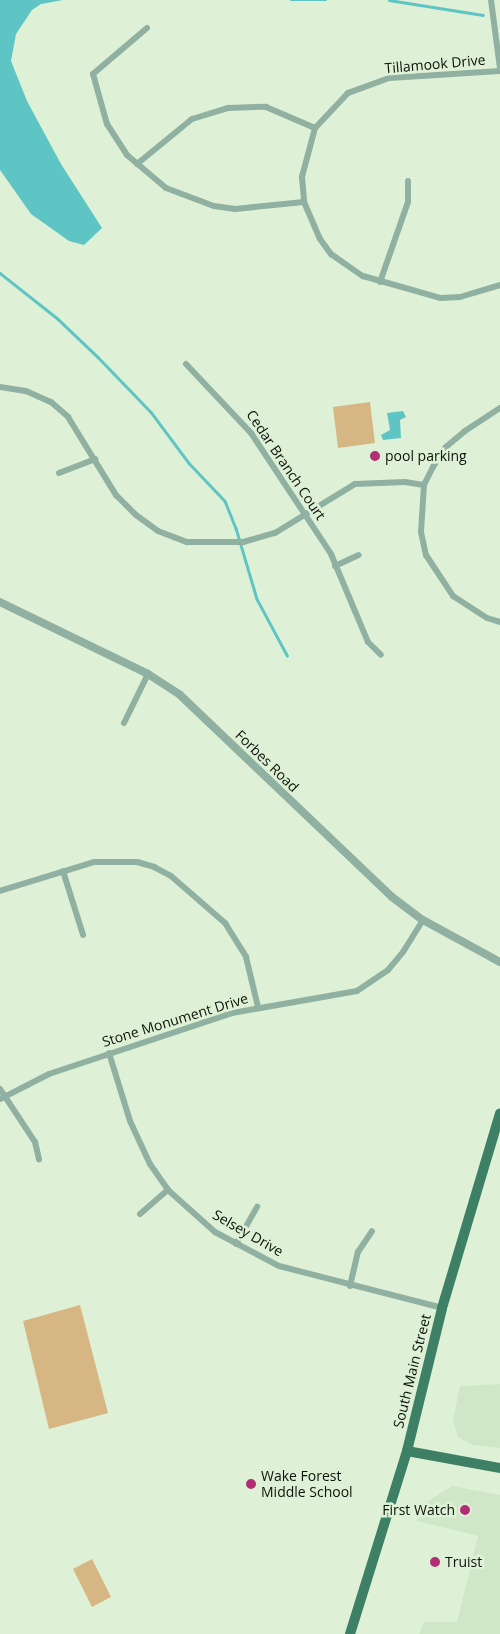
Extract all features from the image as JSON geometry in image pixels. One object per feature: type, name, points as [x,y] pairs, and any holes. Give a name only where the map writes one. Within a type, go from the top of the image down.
[{"type":"main road","name":"South Main Street","points":[[350,1634],[407,1451],[442,1308],[500,1113]]},
{"type":"main road","points":[[407,1451],[500,1468]]},
{"type":"street","points":[[491,0],[500,69]]},
{"type":"street","points":[[147,28],[93,74],[111,133],[137,164],[166,188],[214,206],[235,209],[304,202]]},
{"type":"street","name":"Tillamook Drive","points":[[500,69],[406,76],[370,83],[348,94],[315,128],[302,177],[304,202],[313,226],[331,254],[357,273],[380,282],[441,298],[460,297],[500,285]]},
{"type":"street","points":[[137,164],[192,119],[228,108],[273,108],[315,128]]},
{"type":"street","points":[[380,282],[408,202],[408,180]]},
{"type":"street","name":"Cedar Branch Court","points":[[186,364],[252,433],[306,515],[335,566],[368,642],[381,655]]},
{"type":"street","points":[[0,387],[26,391],[51,402],[68,417],[116,495],[136,515],[158,531],[188,542],[243,542],[275,533],[355,484],[405,482],[424,485]]},
{"type":"street","points":[[500,408],[464,431],[446,448],[424,485],[421,532],[426,555],[453,596],[487,618],[500,622]]},
{"type":"street","points":[[59,473],[95,459]]},
{"type":"street","points":[[335,566],[359,555]]},
{"type":"street","name":"Forbes Road","points":[[0,602],[148,674],[180,694],[365,872],[423,920],[500,962]]},
{"type":"street","points":[[124,723],[148,674]]},
{"type":"street","points":[[0,891],[63,871],[111,860],[137,862],[171,876],[219,917],[238,941],[246,957],[258,1007]]},
{"type":"street","points":[[63,871],[83,934]]},
{"type":"street","name":"Stone Monument Drive","points":[[2,1098],[49,1074],[109,1053],[258,1007],[339,996],[374,982],[403,952],[423,920]]},
{"type":"street","name":"Selsey Drive","points":[[109,1053],[139,1142],[168,1190],[215,1232],[280,1266],[350,1286],[442,1308]]},
{"type":"street","points":[[0,1089],[2,1098],[35,1142],[39,1160]]},
{"type":"street","points":[[140,1214],[168,1190]]},
{"type":"street","points":[[236,1244],[257,1207]]},
{"type":"street","points":[[350,1286],[358,1252],[372,1232]]},
{"type":"shaded area","points":[[370,402],[375,443],[338,448],[333,407]]},
{"type":"shaded area","points":[[80,1305],[108,1413],[49,1429],[23,1321]]},
{"type":"shaded area","points":[[500,1384],[500,1448],[473,1445],[458,1437],[453,1421],[460,1386]]},
{"type":"shaded area","points":[[452,1486],[500,1495],[500,1634],[419,1634],[424,1622],[457,1622],[478,1536],[417,1521],[419,1507]]},
{"type":"shaded area","points":[[92,1559],[111,1597],[92,1607],[73,1569]]},
{"type":"water","points":[[0,0],[63,0],[41,4],[32,10],[16,34],[11,61],[27,101],[61,164],[102,228],[84,245],[69,241],[31,214],[0,170]]},
{"type":"water","points":[[403,411],[406,417],[400,420],[401,438],[383,440],[381,435],[390,430],[387,413]]},
{"type":"waterway","points":[[291,0],[326,0]]},
{"type":"waterway","points":[[389,0],[483,15]]},
{"type":"waterway","points":[[0,273],[57,318],[98,357],[151,412],[189,463],[225,501],[236,528],[257,599],[287,655]]},
{"type":"place","name":"pool parking","points":[[375,456]]},
{"type":"place","name":"Wake Forest Middle School","points":[[251,1484]]},
{"type":"place","name":"First Watch","points":[[465,1510]]},
{"type":"place","name":"Truist","points":[[435,1562]]}]
